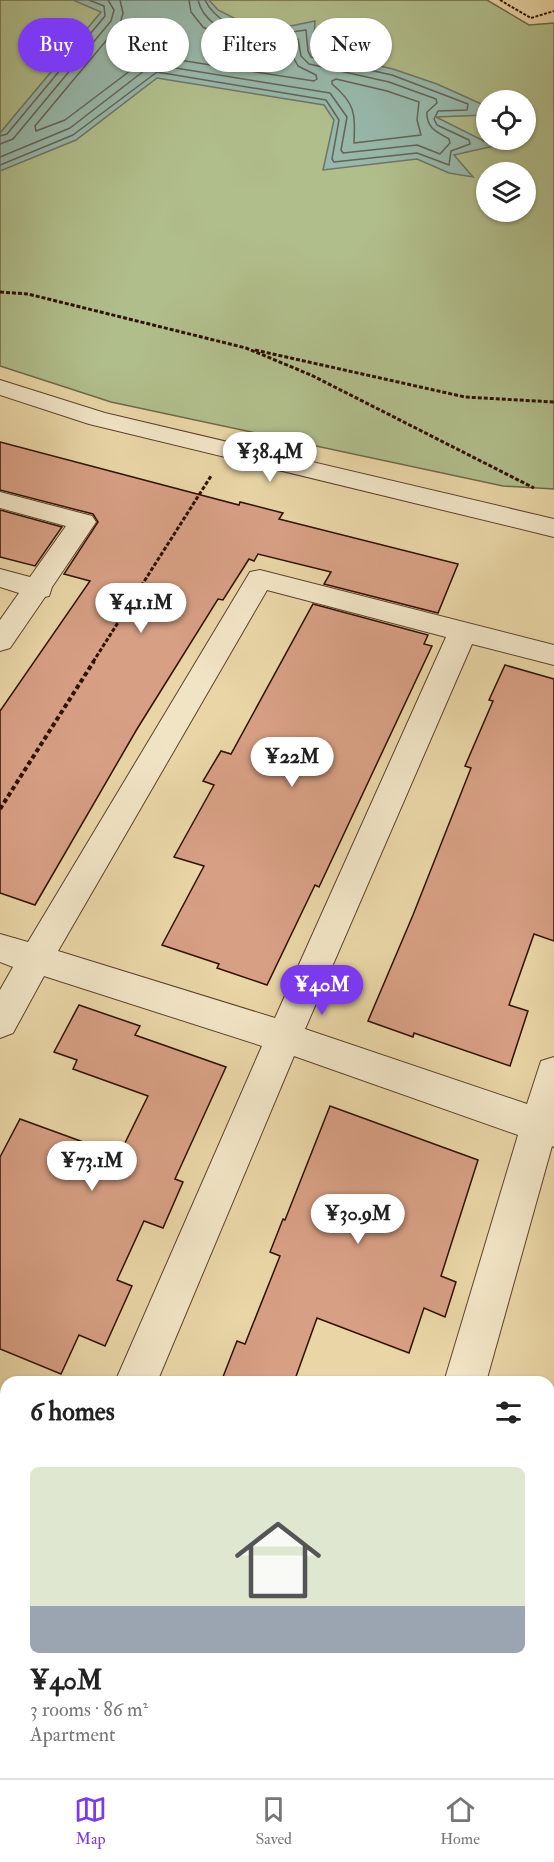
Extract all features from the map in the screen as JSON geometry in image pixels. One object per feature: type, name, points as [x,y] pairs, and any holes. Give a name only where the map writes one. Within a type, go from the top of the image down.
[{"type":"street","points":[[0,387],[98,419],[554,528]]},
{"type":"street","points":[[0,500],[83,522],[39,589],[0,641]]},
{"type":"street","points":[[0,578],[39,589]]},
{"type":"street","points":[[0,1022],[260,579],[554,655]]},
{"type":"street","points":[[139,1376],[284,1037],[463,631]]},
{"type":"street","points":[[0,948],[284,1037],[546,1127]]},
{"type":"street","points":[[467,1376],[546,1127],[554,1073]]},
{"type":"path","points":[[500,0],[531,18],[554,11]]},
{"type":"path","points":[[0,292],[28,294],[246,348],[465,397],[554,402]]},
{"type":"path","points":[[246,348],[311,375],[534,488]]},
{"type":"path","points":[[0,809],[227,450]]},
{"type":"green space","points":[[0,0],[487,0],[529,25],[554,23],[554,489],[503,486],[111,402],[0,366]]},
{"type":"water","points":[[73,0],[209,0],[218,10],[234,18],[201,18],[201,72],[298,72],[298,24],[310,22],[310,72],[392,72],[392,69],[437,84],[476,102],[476,115],[436,117],[476,137],[476,150],[454,155],[473,177],[449,173],[417,159],[323,170],[334,120],[324,105],[157,78],[76,140],[0,171],[0,133],[51,72],[94,72],[94,20],[101,12]]},
{"type":"building","points":[[0,442],[239,505],[240,502],[283,513],[279,519],[458,564],[438,613],[324,584],[331,572],[258,554],[254,561],[249,559],[223,600],[218,599],[137,729],[35,905],[0,893],[0,711],[90,581],[64,574],[98,522],[93,514],[0,490]]},
{"type":"building","points":[[0,510],[62,527],[35,566],[0,557]]},
{"type":"building","points":[[313,604],[428,635],[424,644],[432,646],[319,887],[315,885],[267,985],[217,968],[219,964],[162,945],[204,866],[174,857],[214,785],[203,781],[221,751],[231,754]]},
{"type":"building","points":[[505,665],[554,679],[554,941],[534,934],[509,1005],[528,1011],[510,1066],[414,1033],[413,1037],[368,1021],[471,768],[465,766],[493,701],[489,700]]},
{"type":"building","points":[[79,1005],[140,1026],[135,1035],[226,1067],[175,1179],[183,1182],[163,1228],[144,1221],[117,1280],[132,1286],[105,1346],[79,1335],[61,1374],[0,1349],[0,1157],[20,1119],[119,1155],[148,1096],[73,1069],[77,1060],[54,1052]]},
{"type":"building","points":[[330,1106],[478,1160],[441,1276],[456,1282],[445,1317],[424,1308],[409,1353],[317,1318],[296,1376],[223,1376],[237,1341],[245,1344],[280,1256],[270,1252],[283,1219],[285,1220]]}]
